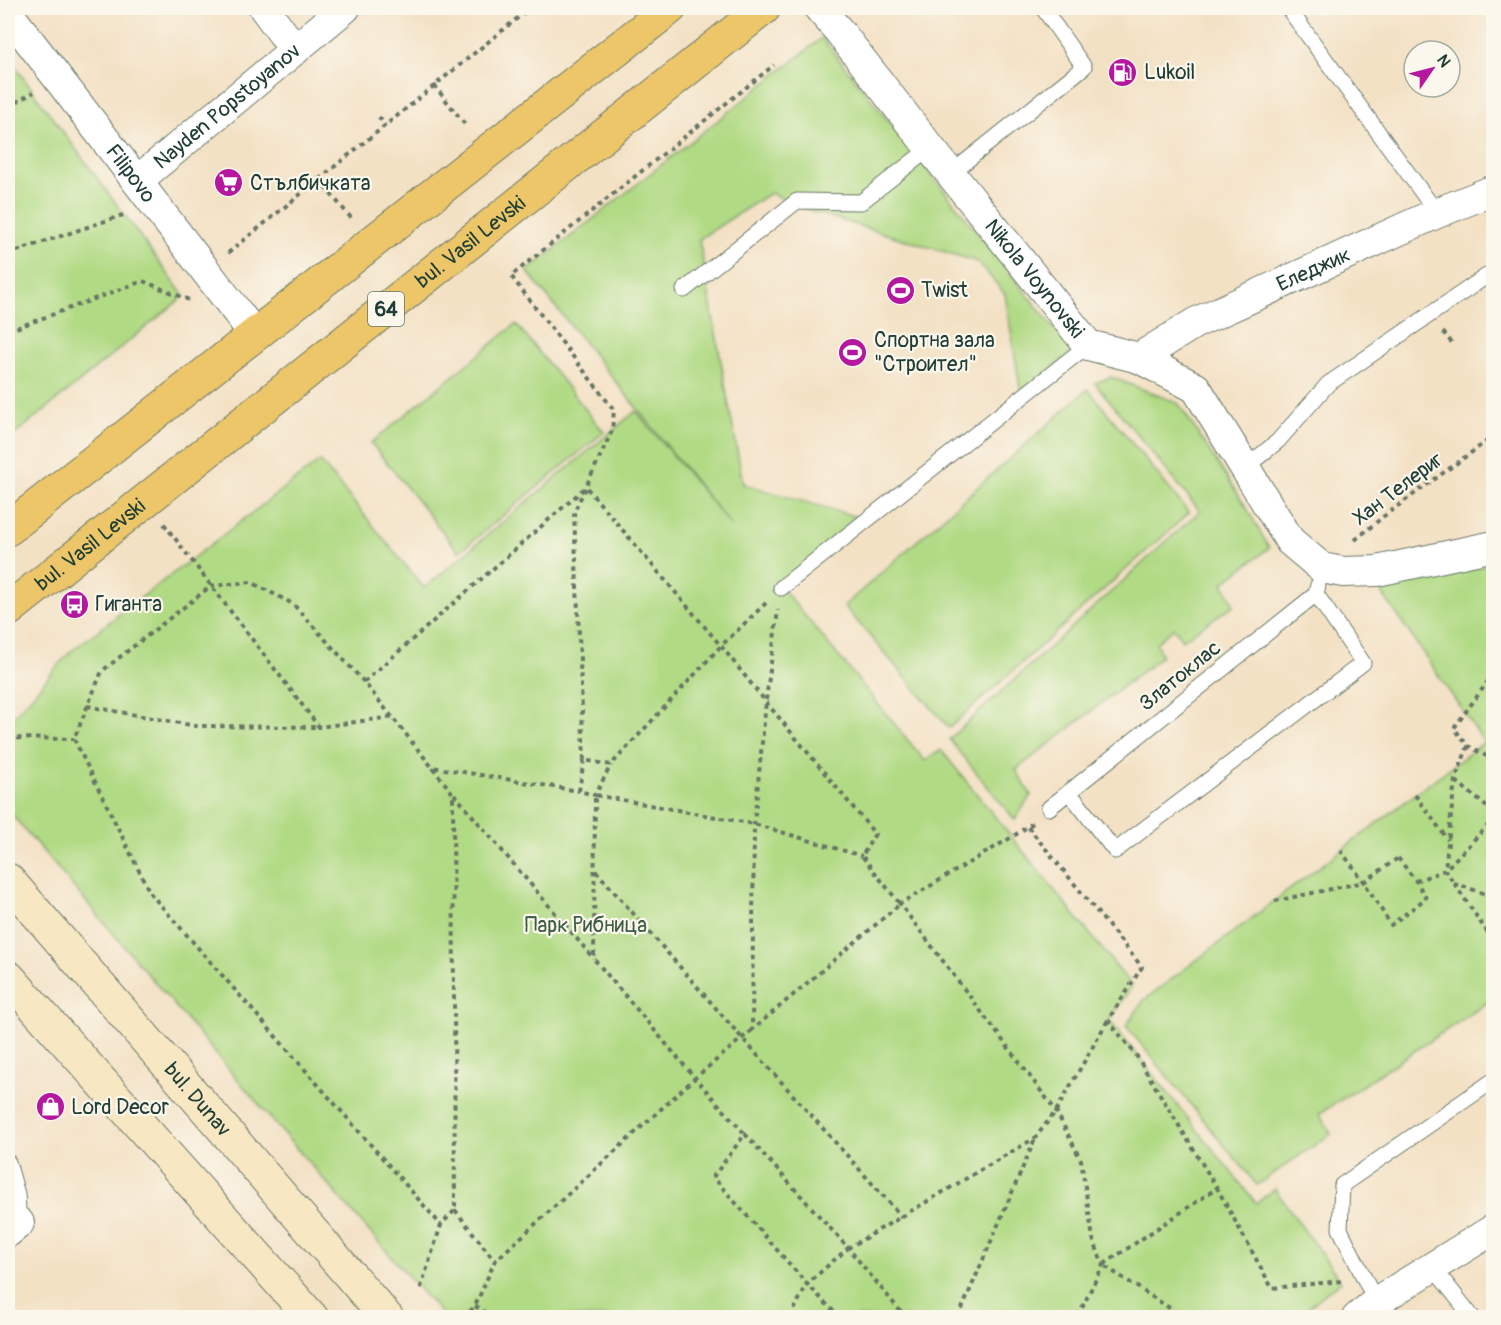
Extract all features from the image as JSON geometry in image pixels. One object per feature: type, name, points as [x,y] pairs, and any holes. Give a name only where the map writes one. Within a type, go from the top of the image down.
[{"type":"main road","points":[[8,529],[670,8]]},
{"type":"main road","name":"bul. Vasil Levski","points":[[8,610],[764,8]]},
{"type":"main road","name":"bul. Dunav","points":[[8,880],[387,1317]]},
{"type":"main road","points":[[8,977],[312,1317]]},
{"type":"street","points":[[264,8],[295,50]]},
{"type":"street","name":"Nayden Popstoyanov","points":[[137,181],[345,8]]},
{"type":"street","name":"Nikola Voynovski","points":[[819,8],[1088,345],[1139,358],[1196,388],[1290,541],[1319,581]]},
{"type":"street","name":"Filipovo","points":[[8,13],[254,334]]},
{"type":"street","name":"Еледжик","points":[[1139,358],[1195,322],[1437,213],[1494,190]]},
{"type":"street","points":[[1319,581],[1343,572],[1377,571],[1494,546]]},
{"type":"street","points":[[1366,1299],[1432,1266],[1494,1229]]},
{"type":"lane","points":[[950,174],[1084,68],[1043,8]]},
{"type":"lane","points":[[1288,8],[1437,213]]},
{"type":"lane","points":[[684,290],[797,201],[861,202],[930,148]]},
{"type":"lane","points":[[1245,468],[1278,441],[1328,384],[1494,272]]},
{"type":"lane","points":[[782,588],[1088,345]]},
{"type":"lane","points":[[1069,792],[1115,851],[1363,663],[1319,581]]},
{"type":"lane","name":"Златоклас","points":[[1049,808],[1319,581]]},
{"type":"lane","points":[[1366,1299],[1340,1229],[1342,1185],[1494,1080]]},
{"type":"lane","points":[[8,1162],[16,1194],[13,1228]]},
{"type":"lane","points":[[1432,1266],[1473,1317]]},
{"type":"path","points":[[520,8],[524,13]]},
{"type":"path","points":[[206,271],[530,8]]},
{"type":"path","points":[[579,791],[584,760],[574,512],[612,431],[614,410],[511,276],[774,64]]},
{"type":"path","points":[[434,86],[467,127]]},
{"type":"path","points":[[379,117],[385,125]]},
{"type":"path","points":[[319,180],[352,219]]},
{"type":"path","points":[[8,254],[155,205]]},
{"type":"path","points":[[8,331],[143,281],[194,302],[230,303]]},
{"type":"path","name":"Хан Телериг","points":[[1319,581],[1384,516],[1494,436]]},
{"type":"path","points":[[586,487],[721,646],[875,834],[862,856]]},
{"type":"path","points":[[364,682],[586,487]]},
{"type":"path","points":[[146,500],[319,727]]},
{"type":"path","points":[[441,1225],[150,893],[74,739],[102,671],[211,586],[250,582],[293,604],[364,682],[453,794],[695,1078],[848,1248],[906,1317]]},
{"type":"path","points":[[594,959],[595,795],[611,765],[721,646],[782,588]]},
{"type":"path","points":[[752,1030],[754,824],[766,702],[782,588]]},
{"type":"path","points":[[1494,673],[1454,728],[1468,746],[1494,760]]},
{"type":"path","points":[[87,706],[196,726],[319,727],[392,717]]},
{"type":"path","points":[[8,738],[74,739]]},
{"type":"path","points":[[1468,746],[1455,780],[1445,870],[1494,942]]},
{"type":"path","points":[[584,760],[611,765]]},
{"type":"path","points":[[432,767],[579,791],[754,824],[862,856],[1056,1111],[1081,1160],[1094,1239],[1103,1265],[1185,1317]]},
{"type":"path","points":[[1455,780],[1494,813]]},
{"type":"path","points":[[453,794],[455,1210],[495,1261]]},
{"type":"path","points":[[1415,795],[1448,840]]},
{"type":"path","points":[[464,1317],[476,1306],[495,1261],[695,1078],[900,904],[1028,827],[1049,808]]},
{"type":"path","points":[[1416,881],[1445,870],[1494,819]]},
{"type":"path","points":[[958,1317],[1035,1138],[1056,1111],[1108,1020],[1142,968],[1028,827]]},
{"type":"path","points":[[1275,901],[1364,882],[1398,858],[1426,898],[1390,926],[1364,882],[1341,851]]},
{"type":"path","points":[[595,870],[902,1217]]},
{"type":"path","points":[[1453,883],[1494,897]]},
{"type":"path","points":[[1108,1020],[1136,1055],[1217,1188],[1272,1288],[1341,1281],[1366,1299]]},
{"type":"path","points":[[745,1134],[713,1177],[807,1284],[840,1317]]},
{"type":"path","points":[[790,1317],[807,1284],[848,1248],[1035,1138]]},
{"type":"path","points":[[1077,1317],[1103,1265],[1217,1188]]},
{"type":"path","points":[[420,1290],[441,1225],[455,1210]]},
{"type":"path","points":[[476,1306],[495,1317]]},
{"type":"green space","name":"Парк Рибница","points":[[822,38],[1073,352],[1021,393],[1005,294],[978,262],[814,212],[770,193],[699,239],[743,484],[857,517],[782,588],[925,761],[941,750],[1132,986],[1109,1020],[1256,1203],[1275,1189],[1341,1281],[1295,1318],[444,1317],[284,1134],[8,810],[8,723],[70,652],[320,461],[424,588],[636,411],[732,527],[527,271]]},
{"type":"green space","points":[[8,57],[184,296],[8,440]]},
{"type":"green space","points":[[516,324],[604,432],[459,552],[371,443]]},
{"type":"green space","points":[[1111,377],[1178,403],[1245,505],[1269,548],[1223,583],[1234,605],[1182,640],[1174,628],[1156,643],[1162,656],[1016,770],[1031,795],[1015,820],[949,739],[1200,511],[1095,383]]},
{"type":"green space","points":[[1088,389],[1189,513],[949,728],[844,606]]},
{"type":"green space","points":[[1493,564],[1493,999],[1319,1114],[1331,1134],[1257,1185],[1126,1026],[1144,1000],[1484,742],[1378,587]]},
{"type":"place","name":"Lukoil","points":[[1123,72]]},
{"type":"place","name":"Стълбичката","points":[[229,183]]},
{"type":"place","name":"Twist","points":[[900,290]]},
{"type":"place","name":"Спортна зала \"Строител\"","points":[[853,352]]},
{"type":"place","name":"Гиганта","points":[[74,604]]},
{"type":"place","name":"Lord Decor","points":[[50,1107]]}]
